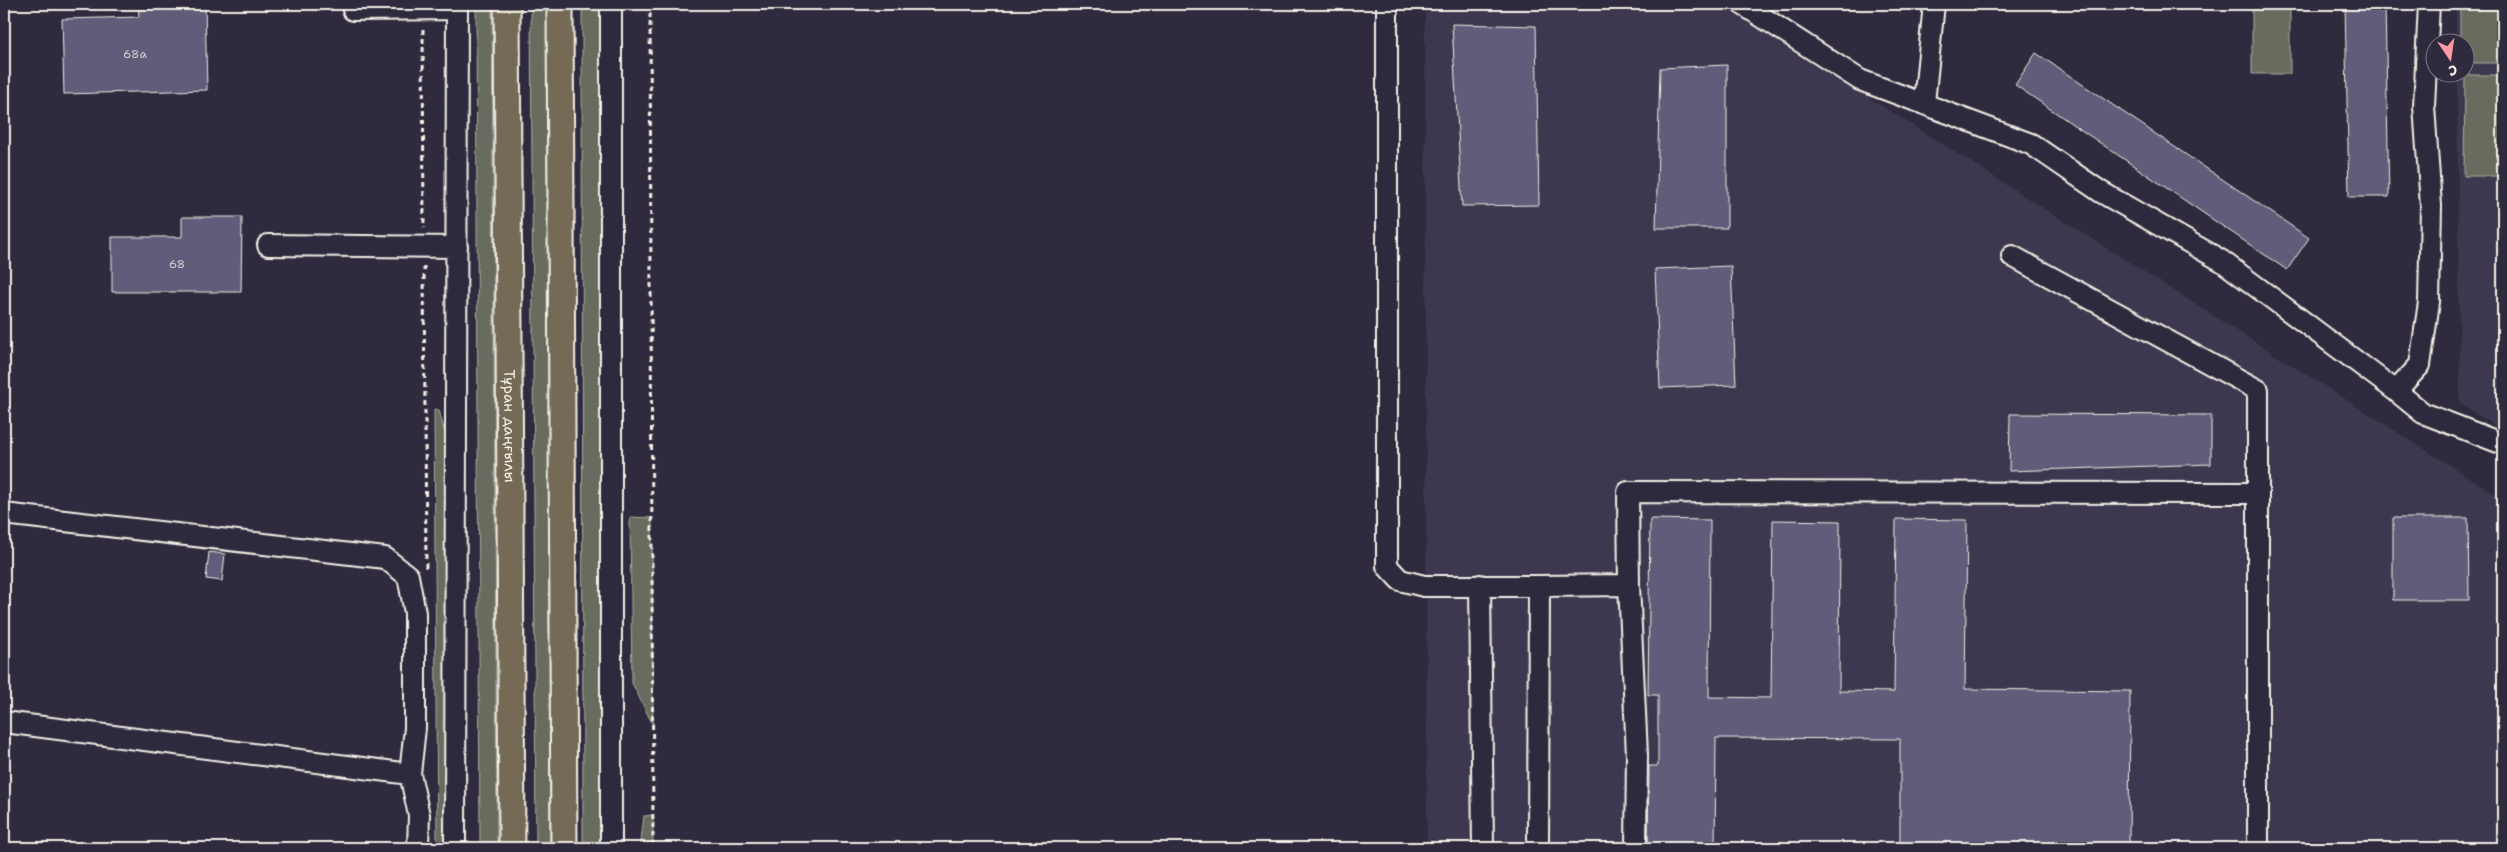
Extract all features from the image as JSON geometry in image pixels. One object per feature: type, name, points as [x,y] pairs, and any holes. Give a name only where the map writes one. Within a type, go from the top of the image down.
[{"type":"main road","name":"Тұран даңғылы","points":[[507,4],[512,848]]},
{"type":"main road","points":[[560,4],[564,848]]},
{"type":"street","points":[[611,4],[612,848]]},
{"type":"street","points":[[1387,4],[1387,566],[1400,580],[1424,586],[1629,585]]},
{"type":"street","points":[[1924,103],[1934,4]]},
{"type":"street","points":[[2396,392],[2420,365],[2429,302],[2431,206],[2424,106],[2429,4]]},
{"type":"street","points":[[353,10],[423,10],[457,6],[455,848]]},
{"type":"street","points":[[1752,7],[1860,80],[2031,144],[2101,192],[2222,261],[2423,413],[2503,444]]},
{"type":"street","points":[[268,245],[457,246]]},
{"type":"street","points":[[2012,256],[2258,390],[2258,848]]},
{"type":"street","points":[[1636,848],[1637,754],[1629,585],[1628,492],[2258,493]]},
{"type":"street","points":[[4,514],[385,558],[408,576],[415,613],[415,728],[410,774],[419,815],[418,848]]},
{"type":"street","points":[[1480,585],[1483,848]]},
{"type":"street","points":[[1538,848],[1539,586]]},
{"type":"street","points":[[4,722],[410,774]]},
{"type":"path","points":[[650,4],[653,848]]},
{"type":"path","points":[[423,10],[426,572]]},
{"type":"shaded area","points":[[1425,4],[1721,4],[2503,499],[2503,848],[1427,848]]},
{"type":"shaded area","points":[[2456,4],[2503,4],[2503,431],[2460,404],[2457,82],[2474,82],[2474,32],[2456,32]]},
{"type":"green space","points":[[476,4],[492,4],[497,848],[480,848]]},
{"type":"green space","points":[[531,4],[547,4],[550,848],[536,848]]},
{"type":"green space","points":[[582,4],[601,4],[601,848],[583,848]]},
{"type":"green space","points":[[2460,4],[2503,4],[2503,63],[2474,63],[2474,32],[2460,32]]},
{"type":"green space","points":[[2252,9],[2290,9],[2290,74],[2252,74]]},
{"type":"green space","points":[[2474,75],[2503,75],[2503,176],[2464,176],[2465,82],[2474,82]]},
{"type":"green space","points":[[434,409],[439,410],[450,453],[449,848],[437,848]]},
{"type":"green space","points":[[630,517],[652,518],[653,725],[632,683]]},
{"type":"green space","points":[[653,815],[653,848],[640,848],[644,816]]},
{"type":"building","points":[[138,4],[205,4],[207,90],[64,94],[62,19],[139,17]]},
{"type":"building","points":[[2345,4],[2385,4],[2389,197],[2349,197]]},
{"type":"building","points":[[1452,24],[1536,26],[1539,205],[1462,206]]},
{"type":"building","points":[[2036,53],[2309,238],[2287,270],[2015,85]]},
{"type":"building","points":[[1727,65],[1727,228],[1656,228],[1660,68]]},
{"type":"building","points":[[182,217],[242,217],[241,292],[112,292],[112,237],[182,237]]},
{"type":"building","points":[[1731,266],[1736,385],[1660,388],[1655,269]]},
{"type":"building","points":[[2010,414],[2211,415],[2211,464],[2009,471]]},
{"type":"building","points":[[2393,518],[2468,518],[2469,600],[2393,600]]},
{"type":"building","points":[[1650,519],[1710,520],[1709,697],[1771,698],[1773,520],[1840,521],[1839,691],[1894,692],[1896,519],[1967,520],[1965,689],[2130,691],[2129,848],[1900,848],[1900,739],[1716,738],[1715,848],[1648,848],[1649,766],[1658,766],[1658,695],[1648,695]]},
{"type":"building","points":[[209,552],[225,554],[222,581],[206,579]]}]
